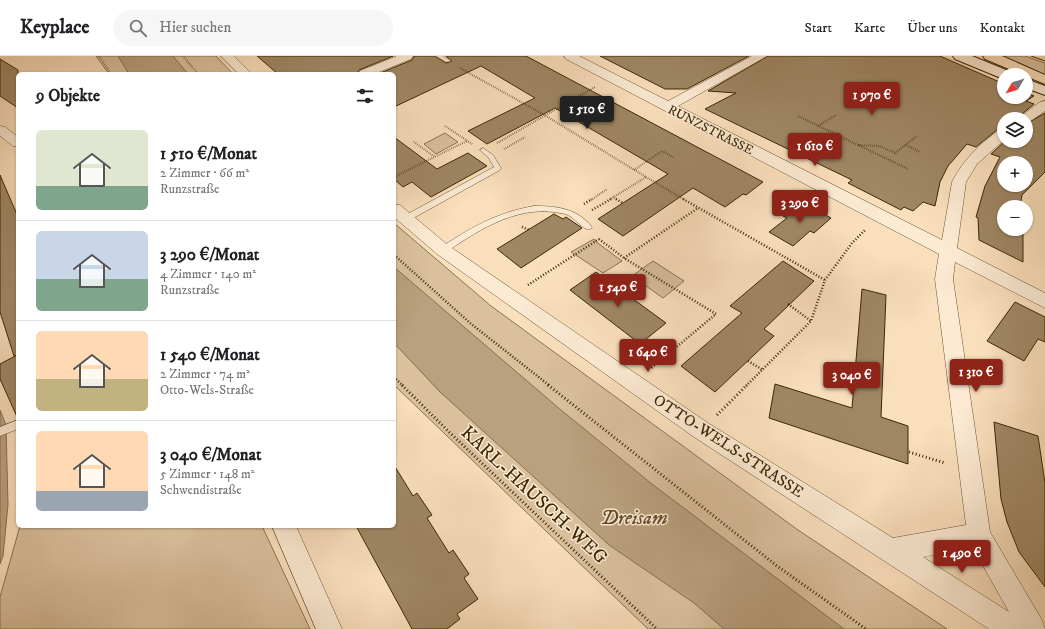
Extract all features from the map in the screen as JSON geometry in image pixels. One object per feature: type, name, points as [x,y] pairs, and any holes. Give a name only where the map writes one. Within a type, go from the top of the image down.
[{"type":"highway","points":[[990,56],[1045,80]]},
{"type":"main road","points":[[960,56],[997,71]]},
{"type":"main road","points":[[1033,86],[1045,91]]},
{"type":"street","points":[[227,56],[244,72]]},
{"type":"street","points":[[369,72],[407,56]]},
{"type":"street","name":"RUNZSTRASSE","points":[[570,56],[1045,301]]},
{"type":"street","points":[[668,106],[761,56]]},
{"type":"street","points":[[1033,113],[1045,105]]},
{"type":"street","points":[[0,130],[16,142]]},
{"type":"street","points":[[997,138],[972,158],[964,169],[959,182],[944,279],[979,535],[1033,629]]},
{"type":"street","name":"OTTO-WELS-STRASSE","points":[[400,214],[443,250],[701,430],[891,550],[1012,629]]},
{"type":"street","points":[[285,528],[329,629]]},
{"type":"street","points":[[891,550],[979,535]]},
{"type":"lane","points":[[439,56],[448,61]]},
{"type":"lane","points":[[400,214],[498,168],[491,156],[480,149]]},
{"type":"lane","points":[[443,250],[496,217],[538,208],[570,212],[588,227]]},
{"type":"lane","points":[[0,432],[14,426]]},
{"type":"path","points":[[99,56],[110,72]]},
{"type":"path","points":[[183,56],[196,72]]},
{"type":"path","points":[[448,61],[546,116],[698,208],[825,280]]},
{"type":"path","points":[[445,126],[480,149],[510,136],[597,87]]},
{"type":"path","points":[[818,126],[836,115]]},
{"type":"path","points":[[798,116],[908,170]]},
{"type":"path","points":[[506,134],[510,136]]},
{"type":"path","points":[[856,145],[880,146],[895,153],[917,136]]},
{"type":"path","points":[[491,156],[526,137]]},
{"type":"path","points":[[396,176],[467,140]]},
{"type":"path","points":[[414,142],[434,157]]},
{"type":"path","points":[[906,145],[920,152]]},
{"type":"path","points":[[634,170],[662,151],[673,157]]},
{"type":"path","points":[[578,219],[646,177]]},
{"type":"path","points":[[570,212],[606,189]]},
{"type":"path","points":[[613,197],[623,203]]},
{"type":"path","points":[[624,258],[698,208]]},
{"type":"path","points":[[701,430],[811,321],[825,280],[852,243],[881,216]]},
{"type":"path","points":[[548,270],[599,238],[624,258],[716,314],[658,362]]},
{"type":"path","points":[[396,257],[470,323],[777,566],[866,629]]},
{"type":"path","points":[[788,304],[811,321]]},
{"type":"path","points":[[748,361],[763,370]]},
{"type":"path","name":"KARL-HAUSCH-WEG","points":[[396,379],[448,431],[657,629]]},
{"type":"path","points":[[909,452],[970,472]]},
{"type":"shaded area","points":[[96,56],[216,56],[231,72],[108,72]]},
{"type":"shaded area","points":[[1001,56],[1025,56],[1045,63],[1045,75],[1033,70],[1033,68],[1029,68]]},
{"type":"shaded area","points":[[445,133],[458,142],[436,154],[424,144]]},
{"type":"shaded area","points":[[396,225],[491,306],[798,530],[947,629],[648,629],[396,387]]},
{"type":"shaded area","points":[[594,239],[622,261],[603,273],[571,252]]},
{"type":"shaded area","points":[[653,261],[684,281],[663,298],[632,276]]},
{"type":"shaded area","points":[[19,528],[263,528],[310,629],[0,629],[0,597]]},
{"type":"water","points":[[118,56],[173,56],[186,72],[128,72]]},
{"type":"water","name":"Dreisam","points":[[396,269],[561,410],[652,484],[844,629],[724,629],[694,603],[609,545],[440,392],[396,345]]},
{"type":"water","points":[[0,410],[6,425],[8,505],[3,556],[0,564]]},
{"type":"building","points":[[257,56],[393,56],[359,70],[358,72],[276,72]]},
{"type":"building","points":[[414,56],[435,56],[446,63],[452,61],[446,56],[526,56],[763,182],[746,195],[743,194],[725,207],[693,188],[623,236],[598,219],[668,174],[555,108],[487,144],[468,131],[535,98],[481,66],[396,106],[396,72],[383,72],[412,60]]},
{"type":"building","points":[[600,56],[749,56],[687,89],[665,89]]},
{"type":"building","points":[[768,56],[940,56],[997,81],[997,104],[1034,104],[1024,112],[997,112],[997,130],[976,147],[967,144],[948,166],[940,182],[935,206],[923,202],[913,211],[904,207],[901,210],[848,183],[852,180],[705,109],[736,93],[708,91]]},
{"type":"building","points":[[0,59],[18,70],[18,72],[16,72],[16,107],[0,96]]},
{"type":"building","points":[[1045,113],[1045,172],[1033,184],[1033,156],[997,156],[991,154],[997,148],[1033,148],[1033,120]]},
{"type":"building","points":[[396,138],[437,169],[468,153],[487,166],[431,197],[412,182],[403,187],[396,181]]},
{"type":"building","points":[[997,163],[997,192],[1025,192],[1022,195],[1021,200],[997,200],[997,236],[1023,236],[1023,262],[979,240],[978,218],[976,217],[985,186]]},
{"type":"building","points":[[0,175],[16,212],[16,355],[14,356],[0,312]]},
{"type":"building","points":[[801,202],[831,218],[814,233],[810,231],[793,246],[769,232],[787,218],[783,216]]},
{"type":"building","points":[[554,214],[563,219],[566,217],[582,228],[521,268],[497,249]]},
{"type":"building","points":[[783,261],[814,281],[764,329],[774,336],[715,392],[681,366],[742,313],[730,306]]},
{"type":"building","points":[[596,272],[666,323],[640,344],[570,290]]},
{"type":"building","points":[[862,289],[886,295],[881,417],[908,426],[908,464],[769,418],[775,384],[852,408]]},
{"type":"building","points":[[1015,302],[1045,317],[1045,342],[1038,339],[1024,361],[987,341]]},
{"type":"building","points":[[16,356],[16,415],[0,379],[0,364]]},
{"type":"building","points":[[994,422],[1038,436],[1045,483],[1045,587],[1019,552],[1007,522],[1001,499]]},
{"type":"building","points":[[396,468],[413,496],[417,493],[432,515],[427,518],[449,553],[453,550],[469,574],[464,578],[478,599],[457,614],[460,619],[447,629],[412,629],[357,528],[396,528]]},
{"type":"tram line","points":[[1031,56],[1045,61]]}]
